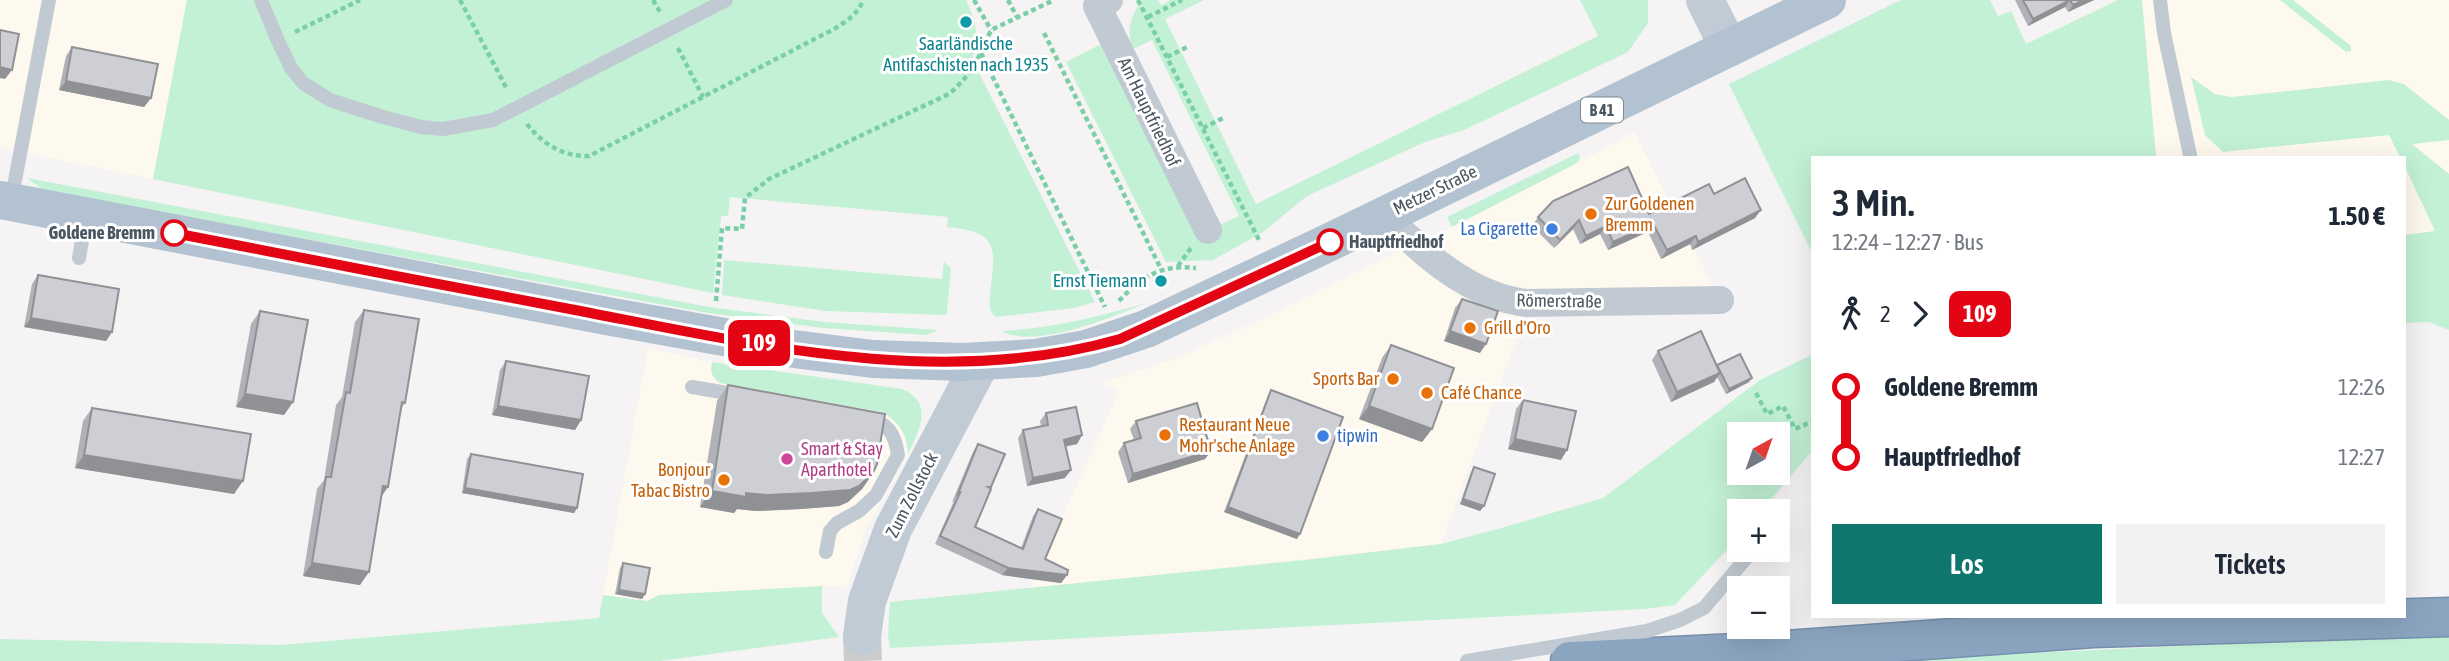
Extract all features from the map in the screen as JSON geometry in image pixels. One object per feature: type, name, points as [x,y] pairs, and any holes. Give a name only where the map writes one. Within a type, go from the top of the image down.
[{"type":"highway","points":[[1570,661],[1693,657],[2093,628],[2449,617]]},
{"type":"main road","name":"Metzer Straße","points":[[6,202],[708,317],[786,348],[873,359],[981,362],[1065,353],[1120,339],[1251,279],[1827,0]]},
{"type":"street","name":"Am Hauptfriedhof","points":[[1109,0],[1097,6],[1208,230]]},
{"type":"street","points":[[1705,0],[1729,48]]},
{"type":"street","name":"Römerstraße","points":[[1385,215],[1416,247],[1441,265],[1477,287],[1511,301],[1720,300]]},
{"type":"street","name":"Zum Zollstock","points":[[862,636],[867,601],[893,529],[981,362]]},
{"type":"lane","points":[[6,202],[49,0]]},
{"type":"lane","points":[[261,0],[291,68],[303,83],[330,100],[421,127],[443,129],[493,120],[726,0]]},
{"type":"lane","points":[[2160,0],[2164,33],[2190,155]]},
{"type":"lane","points":[[79,258],[87,217]]},
{"type":"lane","points":[[692,387],[758,398]]},
{"type":"lane","points":[[826,552],[830,531],[837,523],[859,511],[876,495],[898,454],[894,435],[888,426],[877,420],[850,415]]},
{"type":"lane","points":[[1467,661],[1647,631],[1680,620],[1704,608],[1743,562]]},
{"type":"path","points":[[278,41],[360,0]]},
{"type":"path","points":[[460,0],[529,127],[542,141],[575,156],[589,156],[834,29],[860,9],[863,0]]},
{"type":"path","points":[[974,0],[991,30]]},
{"type":"path","points":[[1008,0],[1017,17]]},
{"type":"path","points":[[708,317],[722,228],[742,229],[745,198],[769,179],[949,94],[967,79],[991,30],[1054,0]]},
{"type":"path","points":[[1138,0],[1260,242]]},
{"type":"path","points":[[1148,17],[1182,0]]},
{"type":"path","points":[[668,30],[703,97]]},
{"type":"path","points":[[1044,33],[1161,269]]},
{"type":"path","points":[[1167,57],[1189,46]]},
{"type":"path","points":[[981,53],[1105,307]]},
{"type":"path","points":[[1203,128],[1225,117]]},
{"type":"path","points":[[1116,305],[1144,276],[1178,266],[1199,268]]},
{"type":"path","points":[[1756,393],[1767,414],[1783,406],[1795,429],[1811,422]]},
{"type":"shaded area","points":[[0,0],[187,0],[153,179],[0,148]]},
{"type":"shaded area","points":[[2142,0],[2449,0],[2449,231],[2406,235],[2406,156],[2156,156]]},
{"type":"shaded area","points":[[1634,132],[1715,290],[1525,315],[1441,544],[1030,589],[1119,391],[1101,383],[1182,356],[1278,311],[1386,257],[1431,238]]},
{"type":"shaded area","points":[[648,348],[712,362],[902,389],[913,394],[921,405],[919,429],[866,529],[847,587],[659,595],[647,601],[603,595]]},
{"type":"green space","points":[[187,0],[966,0],[976,29],[972,59],[1095,302],[1074,308],[996,317],[990,305],[993,267],[991,246],[978,233],[947,227],[948,217],[730,197],[728,216],[721,216],[713,293],[153,179]]},
{"type":"green space","points":[[1143,0],[1158,0],[1161,5],[1170,0],[1204,0],[1165,19],[1256,204],[1598,36],[1580,0],[1648,0],[1648,23],[1628,52],[1464,130],[1425,142],[1307,196],[1263,232],[1213,260],[1166,262],[1066,62],[1113,38],[1208,230],[1239,216],[1152,40],[1131,50],[1131,23]]},
{"type":"green space","points":[[1901,0],[1990,0],[1998,16],[2011,11],[2026,44],[2118,0],[2142,0],[2156,156],[1811,156],[1811,251],[1729,84]]},
{"type":"green space","points":[[2280,0],[2293,0],[2351,46],[2351,51],[2346,52]]},
{"type":"green space","points":[[2191,77],[2215,94],[2232,97],[2389,80],[2404,84],[2449,120],[2449,140],[2412,144],[2449,174],[2449,330],[2429,322],[2406,323],[2406,235],[2435,231],[2406,169],[2406,156],[2400,156],[2389,135],[2223,152],[2205,135]]},
{"type":"green space","points":[[1578,153],[1580,157],[1577,163],[1452,227],[1447,217]]},
{"type":"green space","points":[[27,178],[709,307],[824,322],[938,330],[926,335],[824,328],[708,313],[45,191]]},
{"type":"green space","points":[[724,260],[942,279],[944,262],[951,268],[947,312],[945,315],[826,311],[722,295]]},
{"type":"green space","points":[[1146,303],[1094,323],[1053,334],[1016,336],[1002,331],[1075,321]]},
{"type":"green space","points":[[1811,355],[1811,452],[1790,477],[1790,422],[1727,422],[1727,485],[1783,485],[1771,499],[1727,499],[1727,550],[1675,605],[1645,609],[890,648],[890,602],[1441,544],[1603,498],[1760,380]]},
{"type":"green space","points":[[712,362],[902,389],[918,401],[922,417],[920,426],[908,454],[901,429],[881,412],[720,383],[712,374]]},
{"type":"green space","points":[[822,586],[822,613],[839,637],[660,661],[0,661],[0,639],[281,645],[599,618],[603,595],[647,601],[659,595]]},
{"type":"green space","points":[[2449,634],[2449,661],[1857,661]]},
{"type":"building","points":[[2023,0],[2070,0],[2033,19]]},
{"type":"building","points":[[2070,0],[2084,0],[2073,5]]},
{"type":"building","points":[[0,30],[19,34],[12,70],[0,67]]},
{"type":"building","points":[[72,47],[158,64],[151,98],[66,81]]},
{"type":"building","points":[[1628,167],[1649,214],[1709,184],[1714,194],[1745,178],[1761,210],[1698,242],[1696,236],[1667,250],[1650,218],[1653,224],[1613,242],[1606,226],[1586,236],[1579,220],[1560,240],[1538,217],[1553,201]]},
{"type":"building","points":[[38,275],[119,289],[112,332],[31,318]]},
{"type":"building","points":[[1462,299],[1498,311],[1486,344],[1450,331]]},
{"type":"building","points":[[364,310],[419,319],[388,487],[383,486],[369,572],[312,563],[326,477],[331,477],[346,392],[350,393]]},
{"type":"building","points":[[260,311],[308,320],[293,402],[245,394]]},
{"type":"building","points":[[1701,331],[1720,373],[1677,392],[1658,351]]},
{"type":"building","points":[[1391,345],[1454,368],[1432,429],[1369,406]]},
{"type":"building","points":[[1740,354],[1752,378],[1729,389],[1717,365]]},
{"type":"building","points":[[506,361],[589,376],[581,420],[498,406]]},
{"type":"building","points":[[728,385],[885,414],[877,464],[873,473],[859,486],[850,490],[767,495],[746,493],[746,497],[712,491]]},
{"type":"building","points":[[1271,390],[1343,417],[1300,534],[1228,507]]},
{"type":"building","points":[[1523,400],[1576,411],[1567,450],[1515,439]]},
{"type":"building","points":[[1197,403],[1211,451],[1133,474],[1124,443],[1141,438],[1136,421]]},
{"type":"building","points":[[1076,407],[1082,435],[1064,440],[1071,470],[1033,478],[1023,430],[1048,425],[1046,413]]},
{"type":"building","points":[[92,408],[251,434],[243,481],[84,455]]},
{"type":"building","points":[[978,444],[1005,454],[991,487],[988,487],[991,489],[975,527],[1023,549],[1038,509],[1062,519],[1045,559],[1068,570],[1067,575],[1008,568],[940,536]]},
{"type":"building","points":[[471,454],[583,474],[577,508],[465,488]]},
{"type":"building","points":[[1474,467],[1495,474],[1484,506],[1463,499]]},
{"type":"building","points":[[623,563],[650,568],[645,594],[619,590]]},
{"type":"tunnel","points":[[862,636],[863,661]]},
{"type":"bus line","name":"109","points":[[174,233],[786,348],[873,359],[962,362],[1036,358],[1086,349],[1120,339],[1330,242]]},
{"type":"place","name":"Saarländische Antifaschisten nach 1935","points":[[966,22]]},
{"type":"place","name":"Zur Goldenen Bremm","points":[[1591,214]]},
{"type":"place","name":"La Cigarette","points":[[1552,229]]},
{"type":"place","name":"Goldene Bremm","points":[[174,233]]},
{"type":"place","name":"Hauptfriedhof","points":[[1330,242]]},
{"type":"place","name":"Ernst Tiemann","points":[[1161,281]]},
{"type":"place","name":"Grill d'Oro","points":[[1470,328]]},
{"type":"place","name":"Sports Bar","points":[[1393,379]]},
{"type":"place","name":"Café Chance","points":[[1427,393]]},
{"type":"place","name":"Restaurant Neue Mohr'sche Anlage","points":[[1165,435]]},
{"type":"place","name":"tipwin","points":[[1323,436]]},
{"type":"place","name":"Smart & Stay Aparthotel","points":[[787,459]]},
{"type":"place","name":"Bonjour Tabac Bistro","points":[[724,480]]}]
